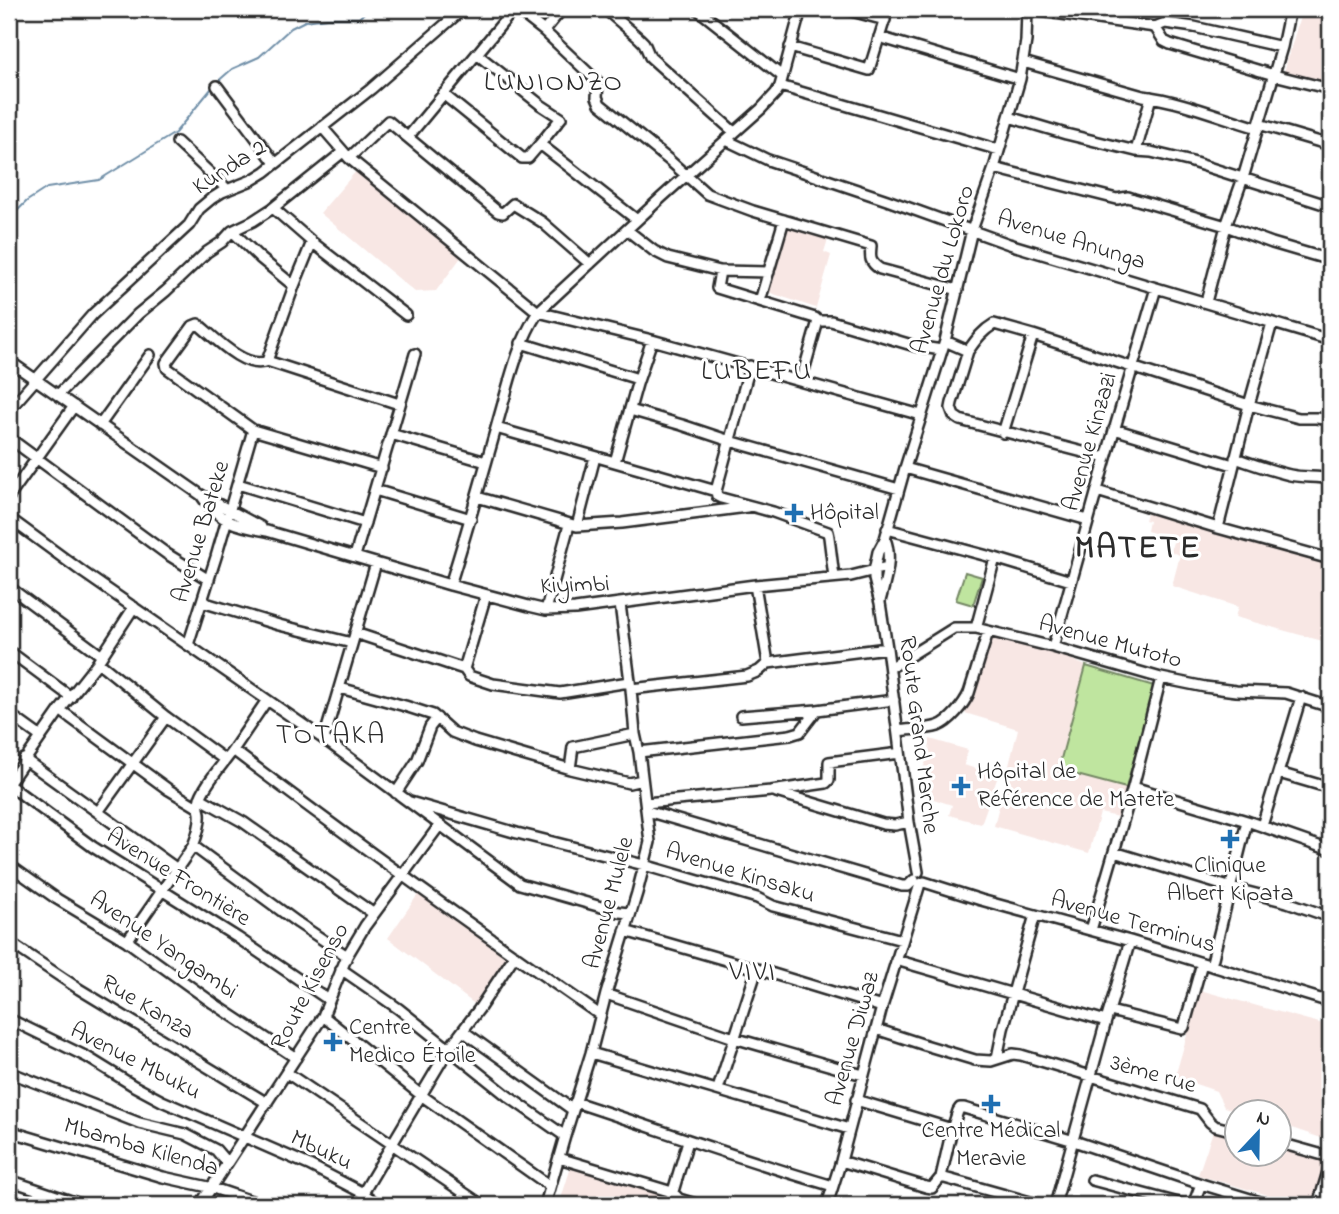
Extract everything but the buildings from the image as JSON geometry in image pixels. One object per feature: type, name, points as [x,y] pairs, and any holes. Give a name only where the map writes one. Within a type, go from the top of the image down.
[{"type":"street","name":"Kunda 2","points":[[9,410],[93,314],[189,225],[199,209],[222,192],[252,180],[275,163],[371,89],[463,9]]},
{"type":"street","points":[[408,137],[515,9],[544,31],[598,82],[597,97],[600,104],[670,160],[707,194],[871,246],[870,260],[880,269],[958,290]]},
{"type":"street","points":[[544,31],[562,9]]},
{"type":"street","points":[[605,9],[644,43],[650,57],[734,132]]},
{"type":"street","points":[[697,9],[781,81],[999,150]]},
{"type":"street","points":[[450,585],[528,328],[538,312],[776,93],[801,9]]},
{"type":"street","points":[[844,9],[885,20]]},
{"type":"street","points":[[790,47],[867,71],[872,63],[888,9]]},
{"type":"street","points":[[1027,9],[1155,27],[1165,23],[1194,27],[1282,47]]},
{"type":"street","name":"Avenue du Lokoro","points":[[874,575],[878,552],[886,534],[943,346],[972,230],[994,168],[1020,79],[1027,9]]},
{"type":"street","points":[[1206,302],[1226,226],[1274,75],[1290,9]]},
{"type":"street","points":[[1155,27],[1166,42],[1330,89]]},
{"type":"street","points":[[879,37],[1020,79]]},
{"type":"street","points":[[443,94],[522,158],[528,158],[561,118],[478,55]]},
{"type":"street","points":[[1023,62],[1330,145]]},
{"type":"street","points":[[217,86],[275,163]]},
{"type":"street","points":[[1136,151],[1151,97]]},
{"type":"street","points":[[1009,117],[1066,134],[1192,162],[1330,206]]},
{"type":"street","points":[[58,396],[138,314],[232,231],[273,208],[388,121],[498,212],[503,213],[513,204],[542,222],[590,264]]},
{"type":"street","points":[[321,127],[346,155],[538,312],[750,366],[921,415]]},
{"type":"street","name":"Avenue Anunga","points":[[726,140],[768,160],[1009,244],[1330,340]]},
{"type":"street","points":[[177,142],[228,190]]},
{"type":"street","points":[[540,144],[637,220]]},
{"type":"street","points":[[994,168],[1117,199],[1128,197],[1330,260]]},
{"type":"street","points":[[273,208],[405,315]]},
{"type":"street","points":[[760,301],[783,220]]},
{"type":"street","points":[[627,230],[654,251],[668,258],[720,271],[769,271]]},
{"type":"street","points":[[232,231],[294,286]]},
{"type":"street","points":[[312,242],[264,364],[243,360],[195,324],[166,363],[167,368],[253,430],[382,468]]},
{"type":"street","points":[[720,271],[717,288],[818,321],[831,321],[915,346],[943,346],[968,351]]},
{"type":"street","name":"Avenue Kinzazi","points":[[1053,647],[1156,288]]},
{"type":"street","points":[[801,380],[818,321]]},
{"type":"street","points":[[1218,528],[1272,323]]},
{"type":"street","points":[[1106,458],[1003,433],[960,421],[954,416],[952,403],[968,351],[985,329],[994,324],[1249,405],[1298,418],[1330,420]]},
{"type":"street","points":[[1003,433],[1033,335]]},
{"type":"street","points":[[615,461],[652,340]]},
{"type":"street","points":[[522,342],[638,379]]},
{"type":"street","points":[[355,556],[415,354]]},
{"type":"street","points":[[100,425],[150,355]]},
{"type":"street","points":[[9,361],[201,495],[267,531]]},
{"type":"street","points":[[267,361],[399,404]]},
{"type":"street","points":[[750,366],[716,491],[717,496],[773,512],[828,533],[834,577]]},
{"type":"street","points":[[9,497],[74,406]]},
{"type":"street","points":[[630,410],[899,489]]},
{"type":"street","points":[[496,428],[716,491]]},
{"type":"street","points":[[1114,429],[1287,475],[1330,479]]},
{"type":"street","name":"Avenue Bateke","points":[[188,645],[253,430]]},
{"type":"street","points":[[391,434],[486,461]]},
{"type":"street","points":[[9,438],[167,554],[209,580]]},
{"type":"street","points":[[546,610],[595,457]]},
{"type":"street","points":[[905,468],[1088,520]]},
{"type":"street","points":[[238,484],[365,523]]},
{"type":"street","points":[[375,490],[471,519]]},
{"type":"street","points":[[1097,491],[1330,559]]},
{"type":"street","points":[[201,495],[216,514],[226,521],[267,531]]},
{"type":"street","points":[[477,497],[573,525],[622,523],[752,506]]},
{"type":"street","points":[[9,518],[324,739],[520,884],[631,913]]},
{"type":"street","name":"Kiyimbi","points":[[267,531],[450,585],[546,610],[620,604],[834,577],[874,575],[886,580]]},
{"type":"street","points":[[886,534],[995,558],[1071,581]]},
{"type":"street","name":"Avenue du Lokoro","points":[[886,534],[889,550],[887,567]]},
{"type":"street","points":[[890,668],[954,628],[976,628],[995,558]]},
{"type":"street","points":[[324,739],[376,563]]},
{"type":"street","name":"Kiyimbi","points":[[874,575],[887,567]]},
{"type":"street","name":"Route Grand Marche","points":[[880,603],[887,567]]},
{"type":"street","name":"Route Grand Marche","points":[[874,575],[890,668],[909,822],[919,879]]},
{"type":"street","points":[[755,585],[768,663]]},
{"type":"street","points":[[9,587],[100,659],[166,717],[225,760]]},
{"type":"street","points":[[464,669],[486,595]]},
{"type":"street","points":[[202,602],[352,643]]},
{"type":"street","name":"Avenue Mulele","points":[[545,1205],[650,842],[620,604]]},
{"type":"street","points":[[9,781],[100,659],[134,607]]},
{"type":"street","name":"Avenue Mutoto","points":[[976,628],[1161,678],[1236,691],[1286,692],[1330,706]]},
{"type":"street","points":[[898,731],[940,726],[958,711],[966,701],[988,632]]},
{"type":"street","points":[[355,633],[464,669],[469,676],[493,684],[559,693],[747,676],[768,663],[887,648]]},
{"type":"street","points":[[9,651],[71,697]]},
{"type":"street","points":[[1091,930],[1133,787],[1161,678]]},
{"type":"street","points":[[340,688],[438,718],[446,728],[467,738],[570,769],[629,783],[642,779]]},
{"type":"street","points":[[1262,827],[1301,697]]},
{"type":"street","points":[[127,941],[193,846],[198,833],[199,803],[210,780],[267,700]]},
{"type":"street","points":[[741,716],[894,700]]},
{"type":"street","points":[[60,710],[169,790],[243,822],[374,914]]},
{"type":"street","points":[[639,752],[790,735],[800,732],[817,710]]},
{"type":"street","points":[[9,714],[41,737]]},
{"type":"street","points":[[98,812],[166,717]]},
{"type":"street","points":[[396,793],[417,761],[430,727],[438,718]]},
{"type":"street","points":[[570,769],[572,747],[635,734]]},
{"type":"street","points":[[233,750],[314,812],[600,1015]]},
{"type":"street","points":[[646,807],[826,783],[829,780],[829,762],[900,752]]},
{"type":"street","points":[[24,759],[177,869]]},
{"type":"street","points":[[1279,774],[1330,788]]},
{"type":"street","name":"Avenue Frontière","points":[[9,781],[93,847],[330,1000]]},
{"type":"street","points":[[1133,787],[1247,821],[1330,850]]},
{"type":"street","points":[[771,791],[883,824],[909,822]]},
{"type":"street","name":"Avenue Kinsaku","points":[[405,800],[517,833],[644,865],[757,898],[773,906],[902,940]]},
{"type":"street","name":"Avenue Terminus","points":[[646,807],[902,886],[908,886],[919,879],[1330,1002]]},
{"type":"street","points":[[1110,1011],[1182,1029],[1207,965],[1232,888],[1247,821]]},
{"type":"street","name":"Route Kisenso","points":[[200,1205],[324,1016],[347,956],[439,825]]},
{"type":"street","points":[[193,846],[347,956]]},
{"type":"street","points":[[1114,852],[1330,916]]},
{"type":"street","name":"Avenue Yangambi","points":[[9,865],[57,899],[127,941],[296,1058]]},
{"type":"street","name":"Avenue Diwaz","points":[[827,1205],[919,879]]},
{"type":"street","points":[[997,1058],[1035,915]]},
{"type":"street","points":[[625,931],[882,1007]]},
{"type":"street","points":[[1055,1205],[1130,941]]},
{"type":"street","name":"Rue Kanza","points":[[9,942],[79,989],[267,1103]]},
{"type":"street","points":[[363,1193],[448,1050],[515,956]]},
{"type":"street","points":[[896,960],[1106,1021]]},
{"type":"street","points":[[341,969],[399,1009],[509,1097],[565,1136]]},
{"type":"street","points":[[718,1089],[757,969]]},
{"type":"street","points":[[606,994],[734,1038],[863,1075]]},
{"type":"street","points":[[324,1016],[421,1095],[550,1186]]},
{"type":"street","name":"Avenue Mbuku","points":[[9,1019],[87,1057],[162,1101],[244,1138]]},
{"type":"street","name":"3ème rue","points":[[876,1029],[975,1059],[991,1060],[1013,1054],[1021,1055],[1200,1108],[1210,1122],[1224,1128]]},
{"type":"street","points":[[463,1031],[574,1106],[656,1128],[688,1141],[833,1186]]},
{"type":"street","points":[[591,1053],[849,1129]]},
{"type":"street","points":[[9,1072],[139,1123],[185,1134],[216,1150],[227,1163]]},
{"type":"street","points":[[287,1073],[482,1205]]},
{"type":"street","points":[[856,1100],[952,1129]]},
{"type":"street","points":[[841,1161],[932,1188],[941,1177],[952,1129],[958,1111],[962,1108],[1074,1140],[1270,1205]]},
{"type":"street","name":"Mbamba Kilenda","points":[[9,1131],[163,1177],[213,1188],[263,1205]]},
{"type":"street","name":"Mbuku","points":[[244,1138],[309,1166],[363,1193],[378,1205]]},
{"type":"street","points":[[669,1205],[688,1141]]},
{"type":"street","points":[[1294,1147],[1330,1157]]},
{"type":"street","points":[[559,1158],[672,1192],[679,1199],[699,1205]]},
{"type":"street","points":[[1318,1205],[1330,1165]]},
{"type":"street","points":[[941,1177],[1041,1205]]},
{"type":"street","points":[[9,1180],[83,1205]]},
{"type":"street","points":[[1092,1180],[1186,1205]]},
{"type":"street","points":[[1193,1205],[1201,1184]]},
{"type":"shaded area","points":[[1302,10],[1330,18],[1330,85],[1284,72]]},
{"type":"shaded area","points":[[357,170],[462,256],[436,291],[415,292],[320,213]]},
{"type":"shaded area","points":[[785,225],[829,236],[824,252],[831,255],[816,308],[765,291]]},
{"type":"shaded area","points":[[1148,510],[1330,563],[1330,643],[1235,617],[1238,607],[1172,586],[1180,555],[1170,552],[1174,539],[1147,531],[1149,521],[1145,520]]},
{"type":"shaded area","points":[[990,634],[1051,651],[1086,666],[1058,769],[1126,788],[1118,817],[1100,813],[1089,853],[994,826],[1018,729],[965,713]]},
{"type":"shaded area","name":"Hôpital de Référence de Matete","points":[[930,739],[968,750],[964,765],[998,776],[981,824],[949,815],[952,805],[924,796],[931,774],[922,771],[929,753]]},
{"type":"shaded area","points":[[421,890],[506,951],[509,959],[477,1006],[388,938]]},
{"type":"shaded area","points":[[1200,990],[1330,1026],[1330,1141],[1294,1129],[1294,1098],[1224,1098],[1224,1107],[1216,1091],[1175,1077]]},
{"type":"shaded area","points":[[1214,1128],[1224,1131],[1224,1168],[1294,1168],[1294,1150],[1329,1160],[1315,1205],[1303,1205],[1198,1175]]},
{"type":"shaded area","points":[[571,1167],[668,1196],[666,1205],[559,1205]]},
{"type":"green space","points":[[965,572],[982,577],[973,605],[956,600]]},
{"type":"green space","points":[[1086,666],[1154,686],[1126,788],[1058,770]]},
{"type":"waterway","points":[[9,219],[27,201],[47,188],[99,180],[175,133],[216,83],[232,69],[259,57],[291,28],[305,21],[359,18],[368,9]]},
{"type":"place","name":"Hôpital","points":[[794,513]]},
{"type":"place","name":"Hôpital de Référence de Matete","points":[[961,786]]},
{"type":"place","name":"Clinique Albert Kipata","points":[[1230,839]]},
{"type":"place","name":"Centre Medico Étoile","points":[[333,1042]]},
{"type":"place","name":"Centre Médical Meravie","points":[[991,1104]]},
{"type":"district","name":"LUNIONZO","points":[[554,83]]},
{"type":"district","name":"LUBEFU","points":[[757,372]]},
{"type":"district","name":"MATETE","points":[[1138,549]]},
{"type":"district","name":"TOTAKA","points":[[331,736]]},
{"type":"district","name":"VIVI","points":[[753,973]]}]
